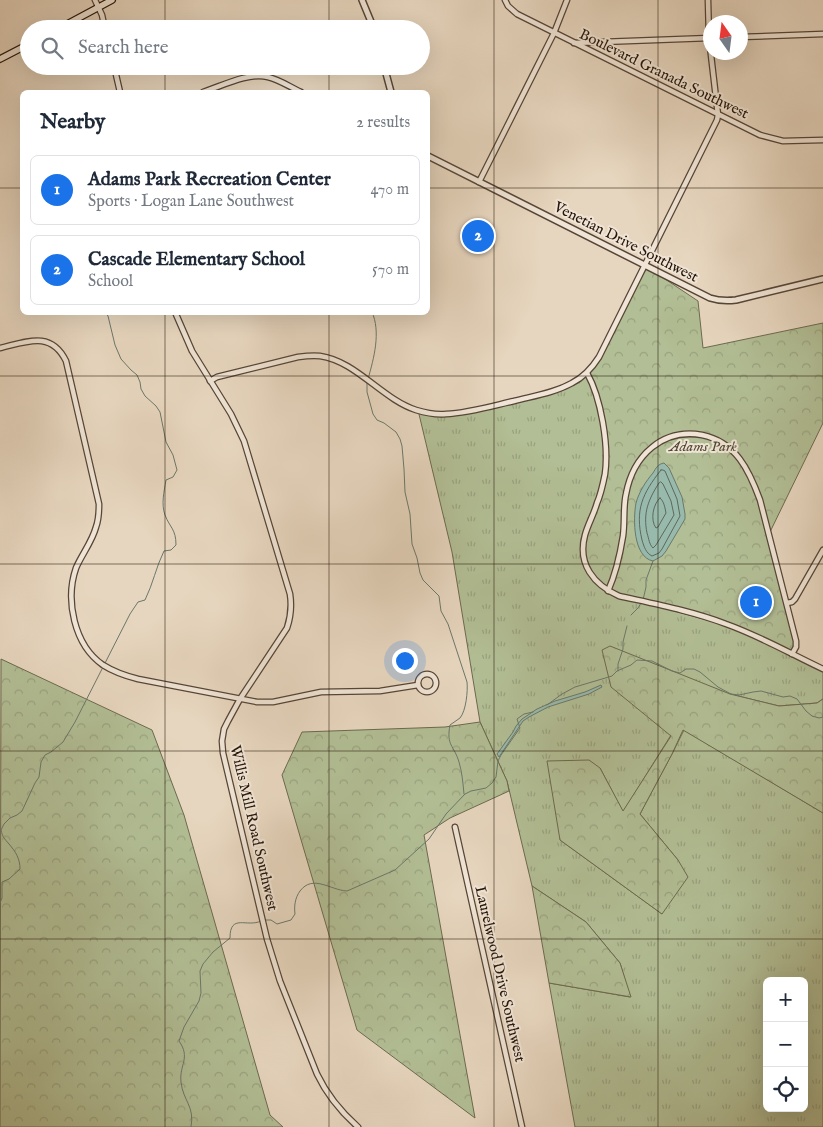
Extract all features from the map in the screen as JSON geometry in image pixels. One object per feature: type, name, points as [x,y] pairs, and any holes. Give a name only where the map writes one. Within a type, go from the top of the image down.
[{"type":"main road","points":[[74,20],[112,0]]},
{"type":"main road","points":[[0,59],[20,49]]},
{"type":"street","points":[[95,0],[103,20]]},
{"type":"street","points":[[362,0],[370,20]]},
{"type":"street","name":"Boulevard Granada Southwest","points":[[505,0],[508,6],[517,14],[760,135],[783,141],[823,140]]},
{"type":"street","points":[[479,182],[554,33],[566,0]]},
{"type":"street","points":[[708,0],[709,15]]},
{"type":"street","points":[[748,37],[823,34]]},
{"type":"street","points":[[574,43],[703,38]]},
{"type":"street","points":[[210,381],[217,377],[298,357],[321,356],[334,359],[345,365],[406,406],[426,412],[446,414],[471,411],[551,392],[573,383],[587,373],[599,357],[716,120],[718,114],[712,60]]},
{"type":"street","points":[[116,75],[120,90]]},
{"type":"street","points":[[386,75],[390,90]]},
{"type":"street","points":[[210,90],[244,78],[257,76],[274,79],[297,90]]},
{"type":"street","name":"Venetian Drive Southwest","points":[[430,157],[710,298],[727,301],[736,300],[823,279]]},
{"type":"street","name":"Willis Mill Road Southwest","points":[[176,315],[192,351],[232,414],[244,441],[292,603],[287,628],[240,699],[224,729],[223,753],[267,939],[280,981],[320,1080],[330,1097],[358,1127]]},
{"type":"street","points":[[0,348],[31,340],[42,340],[57,347],[66,361],[99,504],[99,516],[96,527],[77,567],[72,590],[72,605],[76,627],[81,639],[87,649],[102,664],[121,674],[138,679],[257,702],[273,702],[321,692],[380,691],[418,685]]},
{"type":"street","points":[[587,373],[593,383],[606,441],[602,487],[583,544],[586,565],[598,584],[619,596],[702,616],[726,624],[823,669]]},
{"type":"street","points":[[608,591],[615,576],[620,557],[624,533],[625,495],[628,482],[634,470],[656,443],[675,436],[694,434],[710,437],[724,443],[737,454],[754,484],[760,500],[796,641],[796,647],[792,654]]},
{"type":"street","points":[[786,603],[792,602],[795,599],[823,550]]},
{"type":"street","name":"Laurelwood Drive Southwest","points":[[455,827],[522,1127]]},
{"type":"green space","name":"Adams Park","points":[[647,267],[698,301],[703,348],[823,323],[823,423],[770,532],[795,638],[794,654],[750,632],[614,594],[592,578],[583,553],[581,539],[599,505],[606,463],[603,425],[590,373]]},
{"type":"green space","points":[[590,373],[603,425],[614,594],[750,632],[823,667],[823,699],[817,703],[779,706],[730,694],[671,735],[623,812],[600,768],[560,840],[662,914],[678,860],[640,814],[684,730],[823,813],[823,1127],[575,1127],[549,983],[630,997],[620,963],[586,922],[532,886],[507,781],[480,722],[452,552],[418,410],[441,417],[507,405],[570,384]]},
{"type":"green space","points":[[610,646],[730,694],[779,706],[817,703],[823,699],[823,813],[683,730],[640,814],[678,860],[688,877],[662,914],[560,840],[547,761],[589,760],[600,768],[623,811],[671,736],[611,687],[602,650]]},
{"type":"green space","points":[[1,659],[152,730],[184,815],[270,1115],[283,1127],[0,1127]]},
{"type":"green space","points":[[480,722],[507,781],[509,791],[450,818],[424,835],[475,1118],[357,1030],[282,775],[302,732],[445,727]]},
{"type":"green space","points":[[532,886],[586,922],[620,963],[631,997],[549,983]]},
{"type":"water","points":[[664,463],[669,468],[682,497],[685,519],[666,551],[662,556],[653,561],[641,553],[638,545],[635,510],[637,499],[643,487],[657,466]]},
{"type":"water","points":[[601,685],[602,687],[589,694],[548,707],[523,721],[499,757],[497,754],[522,719],[537,709],[555,701]]},
{"type":"waterway","points":[[0,903],[2,898],[2,882],[9,879],[20,869],[17,856],[4,838],[1,830],[10,818],[22,811],[39,777],[41,762],[45,755],[63,742],[130,614],[138,602],[145,600],[164,551],[171,550],[176,545],[175,535],[165,515],[163,502],[166,480],[173,477],[177,470],[173,455],[166,442],[160,412],[145,396],[137,375],[121,359],[115,345],[107,315]]},
{"type":"waterway","points":[[368,379],[376,336],[373,315]]},
{"type":"waterway","points":[[367,382],[367,392],[373,414],[377,420],[396,432],[400,439],[412,544],[423,580],[439,596],[441,611],[448,624],[467,682],[464,711],[460,718],[450,725],[449,732],[450,741],[460,766],[464,794]]},
{"type":"waterway","points":[[643,600],[646,580],[653,561]]},
{"type":"waterway","points":[[631,615],[641,603]]},
{"type":"waterway","points":[[618,671],[627,626]]},
{"type":"waterway","points":[[547,705],[575,687],[612,676],[617,671],[637,660],[652,661],[680,673],[686,669],[694,669],[731,694],[739,695],[761,691],[783,697],[790,696],[797,699],[812,716],[823,717]]},
{"type":"waterway","points":[[264,920],[271,920],[277,924],[291,920],[295,914],[295,902],[298,894],[305,886],[310,884],[322,884],[347,891],[395,870],[429,839],[446,814],[465,794],[486,788],[492,783],[496,777],[498,761],[501,755],[520,728],[517,719],[524,714],[533,712]]},
{"type":"waterway","points":[[191,1127],[190,1109],[181,1082],[184,1052],[179,1041],[184,1027],[199,1001],[201,993],[200,971],[213,952],[230,938],[231,930],[236,923],[256,923],[261,921]]},
{"type":"place","name":"Cascade Elementary School","points":[[478,236]]},
{"type":"place","name":"Adams Park Recreation Center","points":[[756,602]]}]
